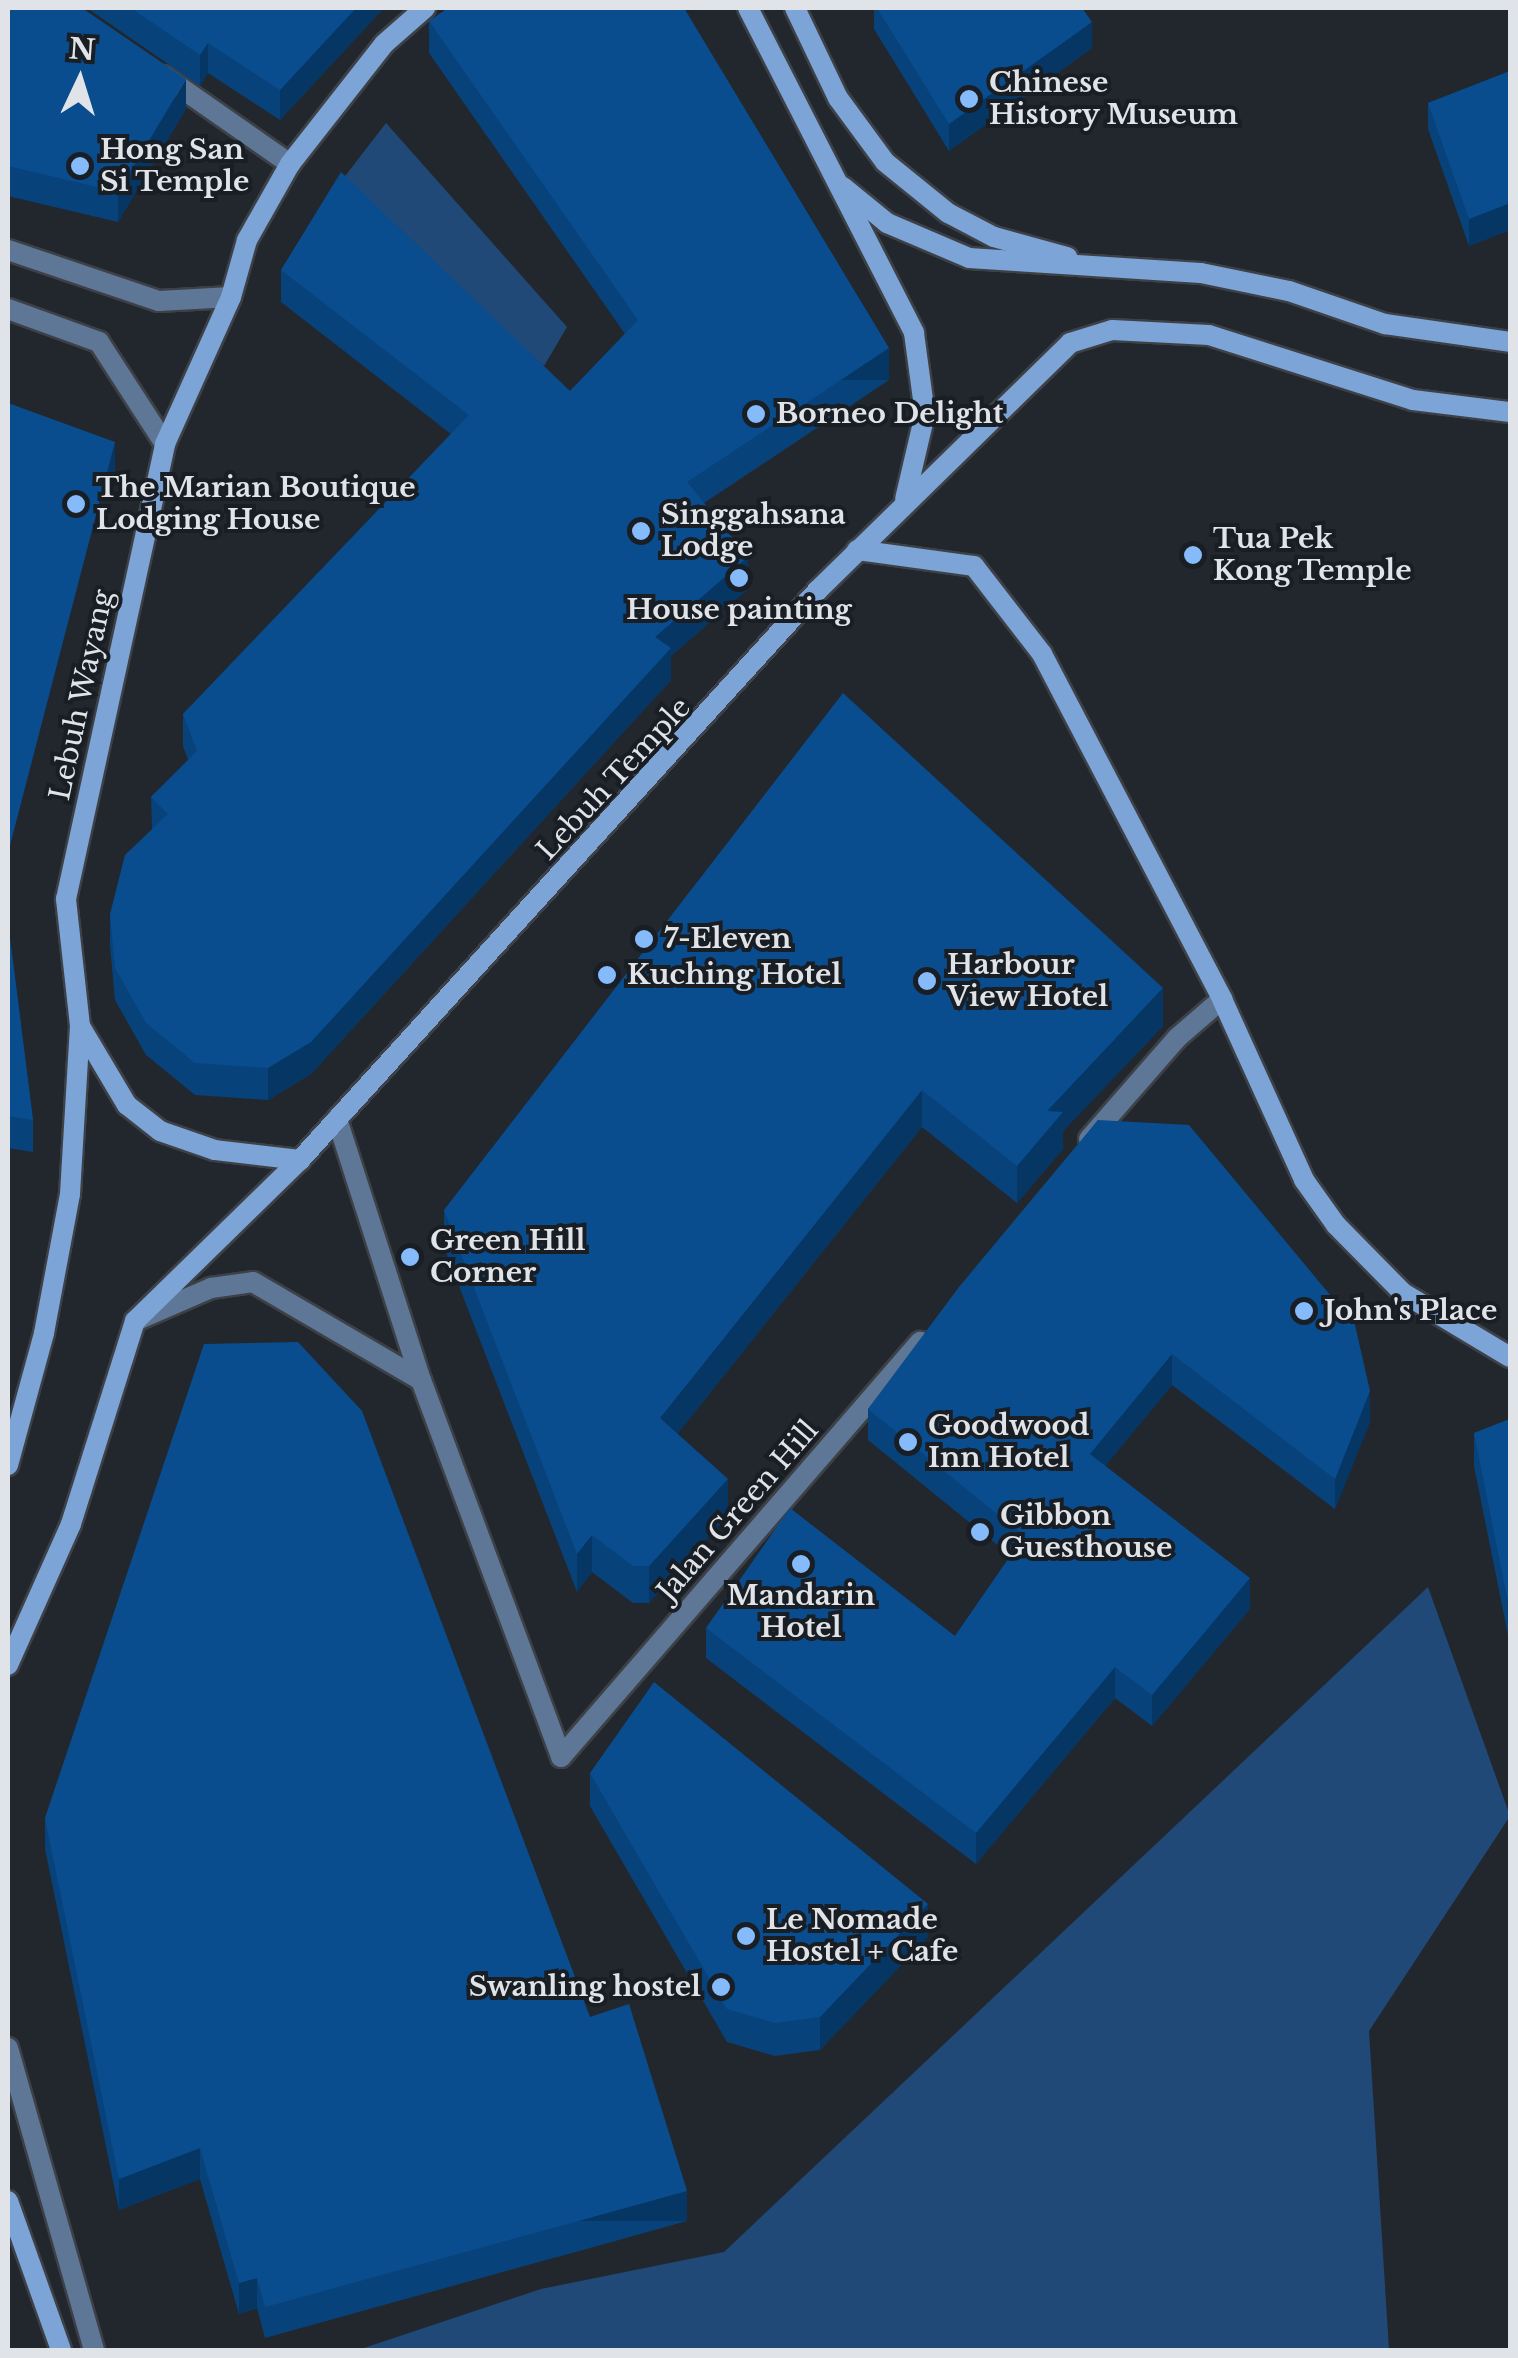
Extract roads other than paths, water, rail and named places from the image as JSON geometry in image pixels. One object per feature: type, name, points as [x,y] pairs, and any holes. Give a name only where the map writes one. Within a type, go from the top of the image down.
[{"type":"main road","name":"Lebuh Wayang","points":[[8,1465],[44,1332],[70,1194],[80,1026],[66,898],[164,444],[231,297],[247,240],[290,164],[384,44],[425,8]]},
{"type":"main road","points":[[748,8],[900,295],[921,368],[925,414],[905,499]]},
{"type":"main road","points":[[795,8],[838,98],[885,162],[948,213],[994,237],[1095,264]]},
{"type":"main road","points":[[843,186],[887,223],[956,254],[1030,264],[1095,264],[1201,273],[1288,291],[1385,324],[1510,342]]},
{"type":"main road","name":"Lebuh Temple","points":[[300,1160],[905,499],[974,441],[1070,343],[1112,330],[1209,335],[1414,400],[1510,412]]},
{"type":"main road","points":[[857,550],[974,566],[1042,654],[1222,999],[1304,1180],[1336,1225],[1403,1293],[1510,1357]]},
{"type":"main road","points":[[80,1026],[128,1105],[160,1130],[215,1150],[300,1160]]},
{"type":"main road","points":[[8,1665],[71,1524],[135,1321],[300,1160]]},
{"type":"main road","points":[[8,2201],[61,2350]]},
{"type":"street","points":[[150,66],[290,164]]},
{"type":"street","points":[[8,250],[159,301],[231,297]]},
{"type":"street","points":[[8,309],[99,342],[164,444]]},
{"type":"street","points":[[1079,1150],[1176,1038],[1222,999]]},
{"type":"street","name":"Jalan Green Hill","points":[[337,1118],[421,1380],[561,1757],[938,1321]]},
{"type":"street","points":[[135,1321],[211,1288],[253,1282],[421,1380]]},
{"type":"street","points":[[8,2048],[94,2350]]},
{"type":"place","name":"Chinese History Museum","points":[[969,99]]},
{"type":"place","name":"Hong San Si Temple","points":[[80,166]]},
{"type":"place","name":"Borneo Delight","points":[[756,414]]},
{"type":"place","name":"The Marian Boutique Lodging House","points":[[76,504]]},
{"type":"place","name":"Singgahsana Lodge","points":[[641,531]]},
{"type":"place","name":"Tua Pek Kong Temple","points":[[1193,555]]},
{"type":"place","name":"House painting","points":[[739,578]]},
{"type":"place","name":"7-Eleven","points":[[644,939]]},
{"type":"place","name":"Kuching Hotel","points":[[607,975]]},
{"type":"place","name":"Harbour View Hotel","points":[[927,981]]},
{"type":"place","name":"Green Hill Corner","points":[[410,1257]]},
{"type":"place","name":"John's Place","points":[[1304,1311]]},
{"type":"place","name":"Goodwood Inn Hotel","points":[[908,1442]]},
{"type":"place","name":"Gibbon Guesthouse","points":[[980,1532]]},
{"type":"place","name":"Mandarin Hotel","points":[[801,1564]]},
{"type":"place","name":"Le Nomade Hostel + Cafe","points":[[746,1936]]},
{"type":"place","name":"Swanling hostel","points":[[721,1987]]}]
